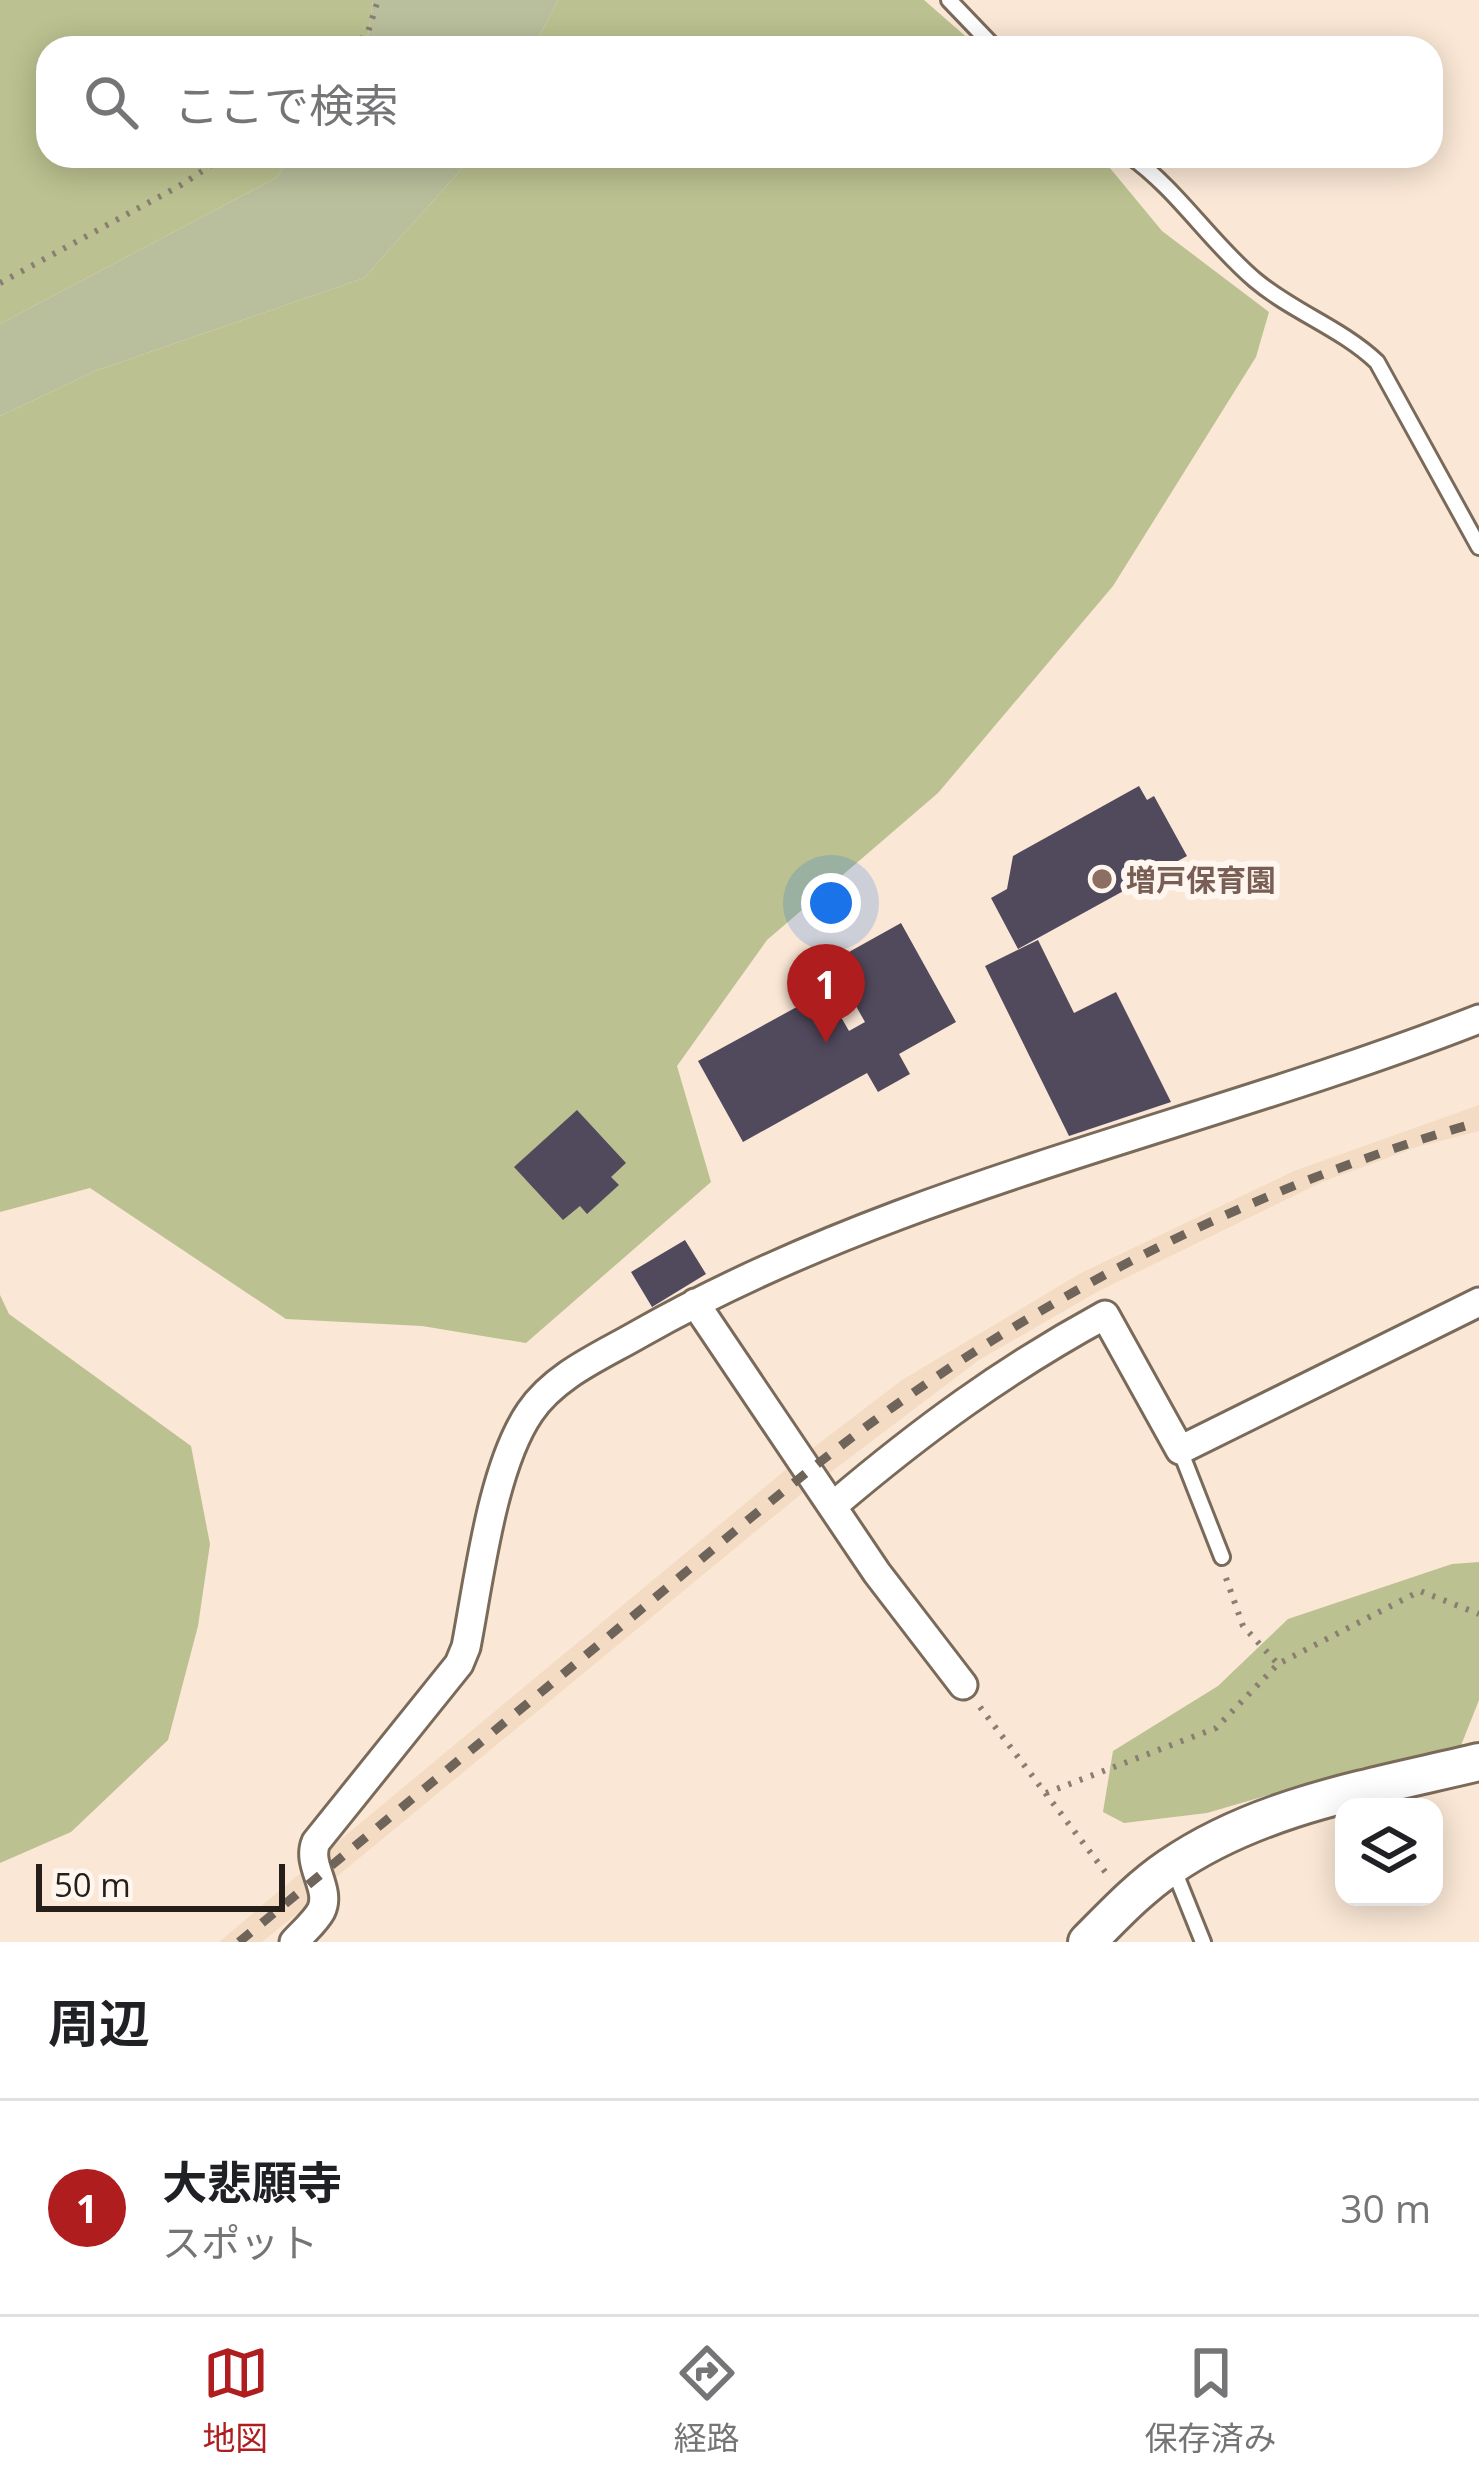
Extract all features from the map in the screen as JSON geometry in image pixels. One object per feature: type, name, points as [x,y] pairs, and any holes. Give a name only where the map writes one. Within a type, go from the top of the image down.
[{"type":"street","points":[[294,1942],[321,1911],[324,1898],[311,1853],[316,1841],[447,1680],[466,1647],[502,1471],[529,1412],[550,1387],[695,1303],[779,1261],[886,1218],[1479,1019]]},
{"type":"street","points":[[834,1505],[924,1428],[980,1388],[1105,1315],[1180,1450],[1479,1302]]},
{"type":"street","points":[[695,1303],[877,1573],[963,1685]]},
{"type":"street","points":[[1087,1942],[1127,1901],[1173,1865],[1229,1834],[1282,1813],[1479,1762]]},
{"type":"lane","points":[[949,0],[984,36]]},
{"type":"lane","points":[[1142,168],[1253,278],[1302,315],[1360,346],[1377,362],[1479,548]]},
{"type":"lane","points":[[1180,1450],[1222,1557]]},
{"type":"lane","points":[[1173,1865],[1203,1942]]},
{"type":"path","points":[[364,36],[378,0]]},
{"type":"path","points":[[0,283],[207,168]]},
{"type":"path","points":[[1222,1557],[1243,1626],[1277,1664]]},
{"type":"path","points":[[1046,1792],[1216,1728],[1277,1664],[1420,1592],[1479,1613]]},
{"type":"path","points":[[963,1685],[1127,1901]]},
{"type":"shaded area","points":[[1479,1105],[1479,1131],[1417,1147],[1322,1182],[1097,1292],[979,1360],[827,1475],[809,1451],[902,1380],[1081,1273],[1294,1171]]},
{"type":"shaded area","points":[[789,1467],[806,1490],[329,1883],[316,1860]]},
{"type":"shaded area","points":[[304,1870],[307,1878],[303,1882],[313,1901],[262,1942],[219,1942]]},
{"type":"green space","points":[[0,0],[373,0],[367,36],[36,36],[36,168],[283,168],[276,178],[0,324]]},
{"type":"green space","points":[[373,0],[558,0],[539,36],[368,35]]},
{"type":"green space","points":[[558,0],[924,0],[965,36],[539,36]]},
{"type":"green space","points":[[283,168],[462,168],[364,278],[95,371],[0,416],[0,324],[276,178]]},
{"type":"green space","points":[[462,168],[1110,168],[1162,231],[1269,312],[1256,357],[1113,586],[938,793],[767,940],[677,1066],[711,1182],[526,1343],[422,1326],[286,1319],[90,1188],[0,1212],[0,416],[95,371],[364,278]]},
{"type":"green space","points":[[0,1295],[9,1314],[191,1446],[210,1544],[198,1626],[168,1740],[71,1832],[0,1863]]},
{"type":"green space","points":[[1479,1562],[1479,1700],[1460,1748],[1360,1768],[1207,1813],[1124,1823],[1103,1812],[1113,1751],[1218,1686],[1288,1619],[1452,1564]]},
{"type":"building","points":[[1139,786],[1147,800],[1154,796],[1187,856],[1018,949],[991,898],[1007,889],[1013,856]]},
{"type":"building","points":[[901,923],[956,1022],[899,1054],[910,1074],[878,1092],[867,1073],[743,1142],[698,1061],[826,991],[849,1031],[865,1022],[831,962]]},
{"type":"building","points":[[1038,940],[1074,1013],[1116,992],[1171,1102],[1069,1136],[985,966]]},
{"type":"building","points":[[577,1110],[626,1163],[611,1177],[619,1185],[587,1214],[580,1206],[563,1220],[514,1167]]},
{"type":"building","points":[[685,1240],[706,1274],[652,1307],[631,1272]]},
{"type":"railway","points":[[239,1942],[783,1492],[960,1361],[1174,1239],[1324,1174],[1479,1122]]},
{"type":"place","name":"増戸保育園","points":[[1102,879]]},
{"type":"place","name":"大悲願寺","points":[[826,1043]]}]
